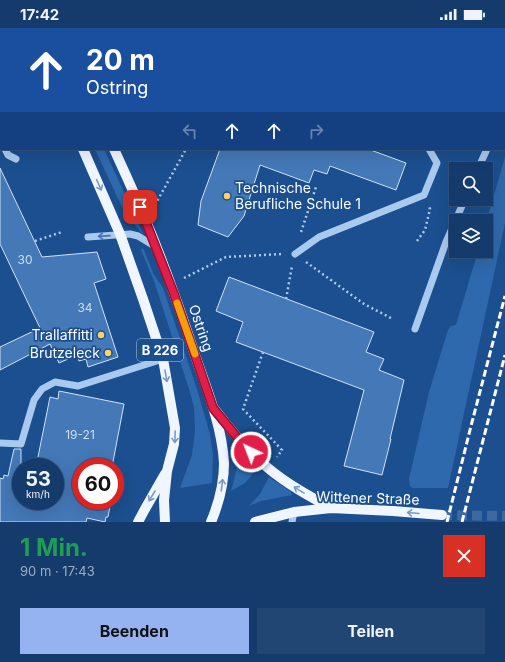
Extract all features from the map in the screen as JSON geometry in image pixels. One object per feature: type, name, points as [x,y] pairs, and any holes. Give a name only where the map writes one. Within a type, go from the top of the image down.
[{"type":"main road","name":"B 226","points":[[83,150],[120,234],[163,359],[175,428],[174,444],[167,471],[164,500],[165,522]]},
{"type":"main road","name":"Ostring","points":[[114,150],[146,222],[171,285],[213,408],[220,434],[224,464],[221,491],[211,522]]},
{"type":"main road","name":"B 226","points":[[213,408],[236,436],[269,468],[293,486],[331,508]]},
{"type":"main road","name":"B 226","points":[[138,522],[167,471]]},
{"type":"main road","name":"Wittener Straße","points":[[255,522],[293,517],[331,508],[442,515]]},
{"type":"lane","points":[[6,150],[8,155],[16,159]]},
{"type":"lane","points":[[294,254],[318,237],[424,195],[437,163],[429,150]]},
{"type":"lane","points":[[481,162],[487,150]]},
{"type":"lane","points":[[415,329],[446,242],[462,206]]},
{"type":"lane","points":[[88,237],[134,234],[156,247]]},
{"type":"lane","points":[[0,443],[21,444],[34,400],[42,389],[55,382],[78,386],[163,359]]},
{"type":"path","points":[[154,207],[185,150]]},
{"type":"path","points":[[417,241],[425,230],[430,209]]},
{"type":"path","points":[[35,241],[62,232]]},
{"type":"path","points":[[171,285],[226,257]]},
{"type":"path","points":[[364,304],[391,318]]},
{"type":"path","points":[[263,352],[243,409],[282,450],[269,468]]},
{"type":"shaded area","points":[[95,150],[104,150],[144,236],[127,218]]},
{"type":"shaded area","points":[[505,157],[505,223],[448,488],[412,488],[410,486],[409,479],[429,392],[448,330],[451,326],[456,325],[476,258],[493,258],[493,214],[489,214],[491,206],[493,206],[493,199]]},
{"type":"shaded area","points":[[142,248],[154,275],[163,288],[196,386],[210,434],[213,455],[212,483],[180,488],[192,455],[195,431],[194,407],[154,281],[141,250]]},
{"type":"shaded area","points":[[242,456],[246,457],[258,468],[245,483],[231,491],[239,458]]},
{"type":"shaded area","points":[[269,477],[291,492],[292,495],[261,501],[249,506],[260,494]]},
{"type":"building","name":"Technische Berufliche Schule 1","points":[[220,150],[371,150],[406,163],[396,190],[330,166],[327,174],[314,170],[309,183],[260,165],[244,216],[228,237],[198,225],[201,201]]},
{"type":"building","points":[[0,168],[42,257],[97,252],[106,279],[94,283],[118,357],[88,367],[86,359],[79,361],[77,355],[59,363],[50,344],[0,370],[0,347],[40,328],[0,244]]},
{"type":"building","points":[[229,277],[374,332],[366,352],[384,359],[379,370],[404,380],[382,475],[344,466],[364,390],[236,342],[243,322],[216,311]]},
{"type":"building","points":[[59,391],[124,404],[114,458],[72,458],[72,510],[109,510],[108,517],[106,517],[105,522],[87,518],[86,522],[0,522],[0,478],[3,479],[4,475],[8,476],[12,458],[12,510],[64,510],[64,458],[38,458],[50,397],[58,399]]},
{"type":"building","points":[[14,449],[21,449],[21,458],[12,458]]},
{"type":"tunnel","points":[[442,515],[505,516]]},
{"type":"railway","points":[[447,522],[505,296]]},
{"type":"railway","points":[[462,522],[505,355]]},
{"type":"slow traffic","points":[[177,303],[195,354]]},
{"type":"place","name":"Technische Berufliche Schule 1","points":[[227,196]]},
{"type":"place","name":"Trallaffitti","points":[[101,335]]},
{"type":"place","name":"Brutzeleck","points":[[108,353]]},
{"type":"route","points":[[140,207],[174,294],[213,408],[251,452]]}]
